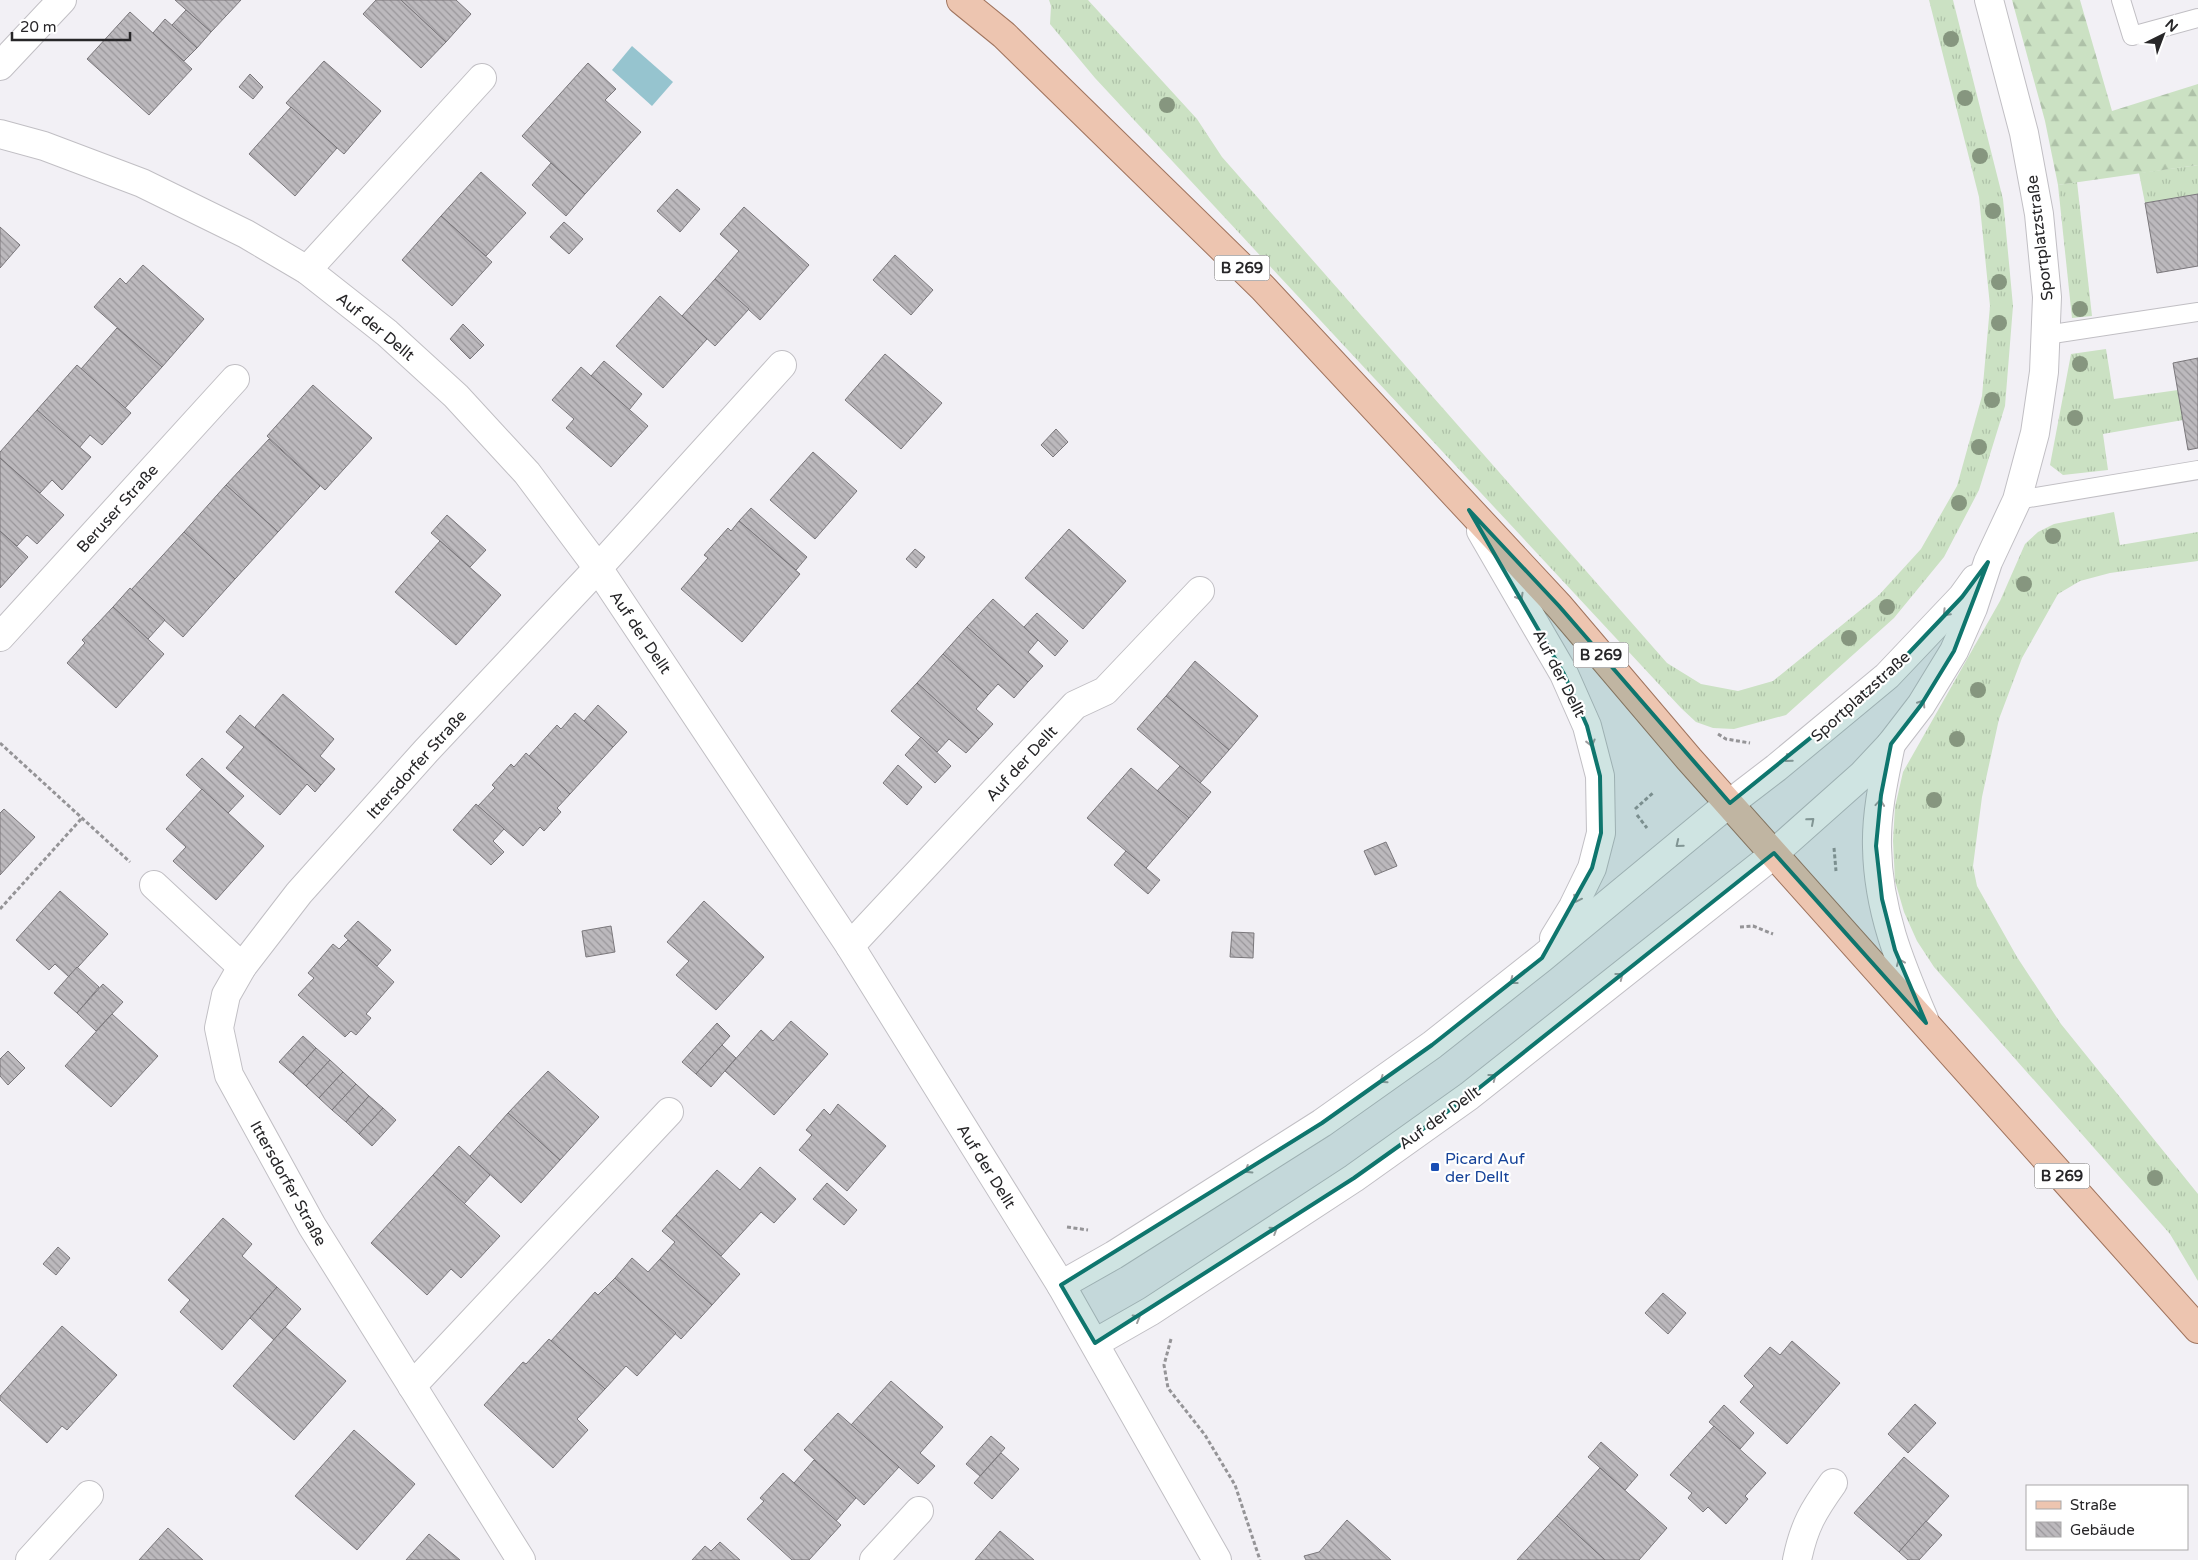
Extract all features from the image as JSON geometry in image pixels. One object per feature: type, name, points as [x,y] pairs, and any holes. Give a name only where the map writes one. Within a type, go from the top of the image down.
[{"type":"main road","name":"B 269","points":[[961,0],[1004,35],[1262,288],[1559,606],[1723,808],[1768,858],[1926,1023],[2198,1329]]},
{"type":"street","points":[[0,66],[62,0]]},
{"type":"street","name":"Sportplatzstraße","points":[[1768,858],[1862,775],[1891,744],[1921,706],[1954,651],[1973,608],[1988,562],[2017,500],[2035,433],[2044,372],[2047,297],[2037,205],[2024,133],[1989,0]]},
{"type":"street","points":[[308,270],[482,78]]},
{"type":"street","name":"Auf der Dellt","points":[[0,134],[44,146],[142,183],[246,234],[308,270],[387,334],[456,396],[526,473],[598,568],[850,946],[1061,1285],[1217,1560]]},
{"type":"street","points":[[598,568],[782,366]]},
{"type":"street","name":"Beruser Straße","points":[[0,637],[235,379]]},
{"type":"street","name":"Auf der Dellt","points":[[1469,510],[1564,674],[1588,726],[1600,776],[1601,833],[1592,868],[1573,907],[1542,958]]},
{"type":"street","name":"Sportplatzstraße","points":[[1723,808],[1776,768],[1887,676],[1962,597],[1988,562]]},
{"type":"street","name":"Ittersdorfer Straße","points":[[521,1560],[312,1226],[229,1075],[219,1028],[226,995],[242,967],[299,893],[433,743],[598,568]]},
{"type":"street","name":"Auf der Dellt","points":[[850,946],[1075,705],[1105,691],[1200,591]]},
{"type":"street","name":"Sportplatzstraße","points":[[1891,744],[1881,795],[1876,846],[1882,899],[1895,950],[1926,1023]]},
{"type":"street","name":"Auf der Dellt","points":[[1061,1285],[1114,1254],[1322,1123],[1432,1045],[1542,958],[1723,808]]},
{"type":"street","name":"Auf der Dellt","points":[[1095,1343],[1151,1310],[1354,1178],[1446,1112],[1768,858]]},
{"type":"street","points":[[154,885],[242,967]]},
{"type":"street","points":[[412,1386],[669,1112]]},
{"type":"street","points":[[1797,1560],[1802,1536],[1812,1512],[1833,1483]]},
{"type":"street","points":[[30,1560],[89,1495]]},
{"type":"street","points":[[874,1560],[918,1511]]},
{"type":"lane","points":[[2121,0],[2132,36],[2198,18]]},
{"type":"lane","points":[[2046,335],[2198,312]]},
{"type":"lane","points":[[2017,500],[2198,470]]},
{"type":"path","points":[[1718,734],[1736,741],[1754,743]]},
{"type":"path","points":[[0,743],[154,885]]},
{"type":"path","points":[[1652,834],[1633,811],[1654,792]]},
{"type":"path","points":[[0,909],[82,818]]},
{"type":"path","points":[[1833,842],[1837,880]]},
{"type":"path","points":[[1735,928],[1753,926],[1773,934]]},
{"type":"highlighted area","points":[[1469,510],[1559,606],[1730,803],[1887,676],[1962,597],[1988,562],[1954,651],[1921,705],[1891,744],[1881,795],[1876,846],[1882,899],[1895,950],[1926,1023],[1774,853],[1469,1096],[1354,1178],[1095,1343],[1061,1285],[1322,1123],[1432,1045],[1542,958],[1592,868],[1601,833],[1600,776],[1587,726],[1564,674]]},
{"type":"green space","points":[[1049,0],[1088,0],[1197,119],[1222,157],[1667,663],[1701,684],[1738,691],[1773,681],[1879,595],[1921,549],[1957,486],[1982,396],[1990,306],[1979,197],[1929,0],[1953,0],[2003,199],[2013,306],[2005,406],[1979,490],[1944,557],[1894,618],[1786,715],[1734,729],[1713,728],[1696,722],[1095,78],[1050,24],[1051,6]]},
{"type":"green space","points":[[2012,0],[2080,0],[2112,111],[2198,84],[2198,165],[2058,185],[2045,121]]},
{"type":"green space","points":[[2198,165],[2198,194],[2145,203],[2139,173]]},
{"type":"green space","points":[[2077,182],[2092,316],[2072,318],[2058,185]]},
{"type":"green space","points":[[2106,349],[2114,399],[2178,390],[2183,420],[2103,434],[2108,470],[2063,475],[2050,465],[2071,354]]},
{"type":"green space","points":[[2114,512],[2120,545],[2198,532],[2198,561],[2110,573],[2080,581],[2058,594],[2022,658],[1999,719],[1982,797],[1973,866],[1977,886],[2017,957],[2061,1024],[2198,1194],[2198,1281],[2170,1234],[1934,967],[1917,941],[1904,912],[1895,881],[1893,841],[1895,807],[1903,772],[2000,601],[2025,544],[2038,532],[2054,524]]},
{"type":"water","points":[[632,46],[673,82],[652,106],[612,70]]},
{"type":"building","points":[[175,0],[241,0],[211,32]]},
{"type":"building","points":[[376,0],[401,0],[446,42],[421,68],[363,14]]},
{"type":"building","points":[[401,0],[456,0],[471,14],[446,42]]},
{"type":"building","points":[[186,10],[211,32],[197,48],[172,25]]},
{"type":"building","points":[[130,12],[192,69],[149,115],[87,59]]},
{"type":"building","points":[[165,19],[197,48],[184,61],[153,33]]},
{"type":"building","points":[[324,61],[381,111],[344,154],[286,103]]},
{"type":"building","points":[[588,63],[616,89],[605,100],[641,132],[585,194],[522,136]]},
{"type":"building","points":[[250,74],[263,87],[253,99],[239,87]]},
{"type":"building","points":[[291,107],[337,148],[295,196],[249,154]]},
{"type":"building","points":[[551,163],[585,194],[566,216],[532,185]]},
{"type":"building","points":[[481,172],[526,213],[486,256],[441,216]]},
{"type":"building","points":[[677,189],[700,209],[680,232],[657,211]]},
{"type":"building","points":[[2198,194],[2198,266],[2157,273],[2145,203]]},
{"type":"building","points":[[744,207],[809,265],[760,320],[715,279],[739,251],[720,234]]},
{"type":"building","points":[[441,216],[492,262],[452,306],[402,260]]},
{"type":"building","points":[[564,222],[583,239],[569,254],[550,237]]},
{"type":"building","points":[[0,227],[20,245],[0,268]]},
{"type":"building","points":[[895,255],[933,290],[911,315],[873,280]]},
{"type":"building","points":[[143,265],[204,319],[162,367],[94,307],[120,278],[126,284]]},
{"type":"building","points":[[715,279],[749,309],[715,346],[682,316]]},
{"type":"building","points":[[660,296],[707,339],[663,388],[616,346]]},
{"type":"building","points":[[463,324],[484,345],[470,359],[450,339]]},
{"type":"building","points":[[117,328],[162,367],[125,408],[81,369]]},
{"type":"building","points":[[885,354],[942,403],[901,449],[845,400]]},
{"type":"building","points":[[2198,358],[2198,448],[2188,450],[2173,363]]},
{"type":"building","points":[[604,361],[642,394],[629,410],[591,376]]},
{"type":"building","points":[[77,365],[131,413],[102,445],[90,435],[79,448],[37,410]]},
{"type":"building","points":[[581,367],[648,426],[611,467],[566,428],[574,419],[552,400]]},
{"type":"building","points":[[313,385],[372,438],[325,490],[267,436]]},
{"type":"building","points":[[37,410],[91,457],[62,490],[52,480],[40,493],[0,458],[0,452]]},
{"type":"building","points":[[1056,429],[1068,442],[1053,457],[1041,445]]},
{"type":"building","points":[[269,439],[320,486],[278,532],[226,485]]},
{"type":"building","points":[[813,452],[857,491],[815,539],[770,500]]},
{"type":"building","points":[[0,458],[64,515],[37,544],[27,535],[17,546],[0,531]]},
{"type":"building","points":[[226,485],[278,532],[235,579],[184,532]]},
{"type":"building","points":[[751,508],[807,557],[796,570],[739,521]]},
{"type":"building","points":[[447,515],[486,550],[470,567],[431,533]]},
{"type":"building","points":[[739,521],[800,574],[742,642],[681,589],[708,558],[704,555],[728,528],[731,531]]},
{"type":"building","points":[[1069,529],[1126,581],[1083,629],[1025,578]]},
{"type":"building","points":[[0,531],[28,557],[0,588]]},
{"type":"building","points":[[184,532],[235,579],[183,637],[131,590]]},
{"type":"building","points":[[440,541],[501,595],[456,645],[395,592]]},
{"type":"building","points":[[915,549],[925,557],[916,568],[906,559]]},
{"type":"building","points":[[130,588],[165,620],[148,639],[113,607]]},
{"type":"building","points":[[993,599],[1038,640],[1028,652],[1043,666],[1028,682],[967,627]]},
{"type":"building","points":[[113,607],[164,654],[116,708],[67,663],[85,643],[82,640]]},
{"type":"building","points":[[1037,613],[1068,641],[1055,656],[1024,627]]},
{"type":"building","points":[[967,627],[1028,682],[1014,698],[998,684],[988,695],[943,654]]},
{"type":"building","points":[[943,654],[988,695],[976,709],[993,724],[979,739],[917,683]]},
{"type":"building","points":[[1195,661],[1258,716],[1229,750],[1166,696]]},
{"type":"building","points":[[917,683],[979,739],[966,753],[949,739],[937,752],[891,711]]},
{"type":"building","points":[[283,694],[334,739],[320,756],[335,769],[321,785],[255,727]]},
{"type":"building","points":[[1166,696],[1229,750],[1200,783],[1137,729]]},
{"type":"building","points":[[598,705],[627,732],[613,747],[584,721]]},
{"type":"building","points":[[575,713],[613,747],[570,794],[529,756],[557,725],[561,729]]},
{"type":"building","points":[[240,715],[321,785],[315,792],[307,784],[280,815],[226,768],[244,747],[226,732]]},
{"type":"building","points":[[921,737],[951,766],[935,783],[905,755]]},
{"type":"building","points":[[526,753],[570,794],[557,808],[561,812],[544,831],[540,827],[523,846],[478,806],[495,788],[492,785],[511,764],[514,767]]},
{"type":"building","points":[[202,758],[244,796],[228,813],[186,775]]},
{"type":"building","points":[[898,765],[922,787],[907,805],[883,783]]},
{"type":"building","points":[[1180,766],[1211,792],[1189,818],[1157,791]]},
{"type":"building","points":[[1131,768],[1189,818],[1146,868],[1087,818]]},
{"type":"building","points":[[202,789],[264,846],[216,900],[173,861],[186,847],[166,829]]},
{"type":"building","points":[[476,804],[504,829],[493,841],[504,852],[491,865],[453,830]]},
{"type":"building","points":[[4,809],[35,837],[0,875],[0,813]]},
{"type":"building","points":[[1386,842],[1397,866],[1375,875],[1364,851]]},
{"type":"building","points":[[1126,851],[1160,880],[1148,894],[1114,865]]},
{"type":"building","points":[[60,891],[108,934],[69,977],[55,964],[49,970],[16,940]]},
{"type":"building","points":[[704,901],[764,957],[716,1010],[676,975],[689,961],[667,942]]},
{"type":"building","points":[[358,921],[391,950],[377,966],[344,936]]},
{"type":"building","points":[[611,926],[615,952],[586,957],[582,931]]},
{"type":"building","points":[[1232,932],[1254,933],[1253,958],[1230,957]]},
{"type":"building","points":[[348,940],[394,982],[366,1014],[371,1018],[356,1035],[351,1031],[345,1037],[298,995],[314,978],[308,973],[333,944],[339,949]]},
{"type":"building","points":[[77,967],[99,987],[77,1013],[54,993]]},
{"type":"building","points":[[103,984],[123,1002],[96,1031],[77,1013]]},
{"type":"building","points":[[112,1014],[158,1056],[111,1107],[65,1066]]},
{"type":"building","points":[[791,1021],[828,1054],[774,1115],[725,1071],[761,1030],[773,1041]]},
{"type":"building","points":[[717,1023],[730,1036],[696,1074],[682,1062]]},
{"type":"building","points":[[303,1036],[316,1048],[293,1074],[279,1062]]},
{"type":"building","points":[[722,1045],[736,1058],[711,1087],[696,1074]]},
{"type":"building","points":[[316,1048],[330,1060],[306,1086],[293,1074]]},
{"type":"building","points":[[8,1051],[25,1068],[8,1085],[0,1076],[0,1059]]},
{"type":"building","points":[[330,1060],[343,1072],[319,1098],[306,1086]]},
{"type":"building","points":[[548,1071],[599,1117],[560,1160],[508,1113]]},
{"type":"building","points":[[343,1072],[356,1084],[332,1110],[319,1098]]},
{"type":"building","points":[[356,1084],[369,1096],[346,1122],[332,1110]]},
{"type":"building","points":[[369,1096],[383,1108],[359,1134],[346,1122]]},
{"type":"building","points":[[838,1104],[886,1146],[847,1191],[799,1150],[812,1135],[806,1130],[824,1109],[830,1115]]},
{"type":"building","points":[[383,1108],[396,1120],[372,1146],[359,1134]]},
{"type":"building","points":[[508,1113],[560,1160],[521,1203],[470,1156]]},
{"type":"building","points":[[459,1146],[490,1175],[464,1204],[433,1175]]},
{"type":"building","points":[[760,1167],[796,1199],[774,1223],[761,1212],[721,1256],[676,1215],[717,1170],[740,1190]]},
{"type":"building","points":[[433,1175],[500,1236],[461,1278],[451,1269],[427,1295],[371,1243]]},
{"type":"building","points":[[827,1183],[857,1210],[844,1225],[813,1199]]},
{"type":"building","points":[[676,1215],[740,1274],[712,1305],[660,1259],[675,1242],[662,1231]]},
{"type":"building","points":[[223,1218],[252,1244],[242,1256],[277,1287],[222,1350],[180,1312],[190,1300],[168,1280]]},
{"type":"building","points":[[58,1247],[70,1258],[56,1275],[43,1264]]},
{"type":"building","points":[[632,1258],[648,1272],[660,1259],[712,1305],[681,1339],[615,1278]]},
{"type":"building","points":[[615,1278],[676,1333],[637,1376],[626,1366],[605,1389],[551,1341],[595,1292],[598,1295]]},
{"type":"building","points":[[277,1287],[301,1309],[274,1340],[250,1318]]},
{"type":"building","points":[[1663,1293],[1686,1313],[1668,1334],[1645,1313]]},
{"type":"building","points":[[62,1326],[117,1375],[67,1430],[62,1426],[47,1443],[0,1400],[0,1396]]},
{"type":"building","points":[[285,1327],[346,1381],[294,1440],[233,1386]]},
{"type":"building","points":[[549,1339],[605,1389],[577,1419],[588,1430],[553,1468],[484,1405],[523,1362],[526,1364]]},
{"type":"building","points":[[1792,1341],[1840,1383],[1787,1444],[1740,1402],[1754,1386],[1744,1376],[1770,1347],[1780,1355]]},
{"type":"building","points":[[891,1381],[943,1427],[920,1453],[935,1466],[918,1484],[851,1425]]},
{"type":"building","points":[[1915,1404],[1936,1423],[1908,1453],[1888,1434]]},
{"type":"building","points":[[1724,1405],[1754,1433],[1740,1449],[1709,1422]]},
{"type":"building","points":[[838,1413],[899,1467],[864,1505],[804,1450]]},
{"type":"building","points":[[1714,1426],[1766,1473],[1745,1496],[1748,1499],[1726,1524],[1708,1507],[1703,1512],[1688,1498],[1692,1493],[1670,1475]]},
{"type":"building","points":[[354,1430],[415,1484],[357,1550],[295,1496]]},
{"type":"building","points":[[991,1436],[1005,1448],[980,1476],[966,1464]]},
{"type":"building","points":[[1601,1442],[1638,1475],[1625,1490],[1588,1457]]},
{"type":"building","points":[[1001,1453],[1019,1469],[992,1499],[974,1483]]},
{"type":"building","points":[[1904,1457],[1949,1496],[1899,1552],[1854,1513]]},
{"type":"building","points":[[814,1460],[856,1498],[836,1521],[794,1483]]},
{"type":"building","points":[[1600,1468],[1667,1528],[1639,1560],[1605,1560],[1557,1516]]},
{"type":"building","points":[[783,1473],[841,1525],[809,1560],[792,1560],[747,1519],[764,1501],[760,1498]]},
{"type":"building","points":[[1557,1516],[1605,1560],[1517,1560]]},
{"type":"building","points":[[1347,1520],[1391,1560],[1306,1560],[1304,1556],[1319,1552]]},
{"type":"building","points":[[1926,1521],[1942,1535],[1919,1560],[1908,1560],[1899,1552]]},
{"type":"building","points":[[168,1528],[203,1560],[139,1560]]},
{"type":"building","points":[[1000,1531],[1034,1560],[975,1560]]},
{"type":"building","points":[[429,1534],[460,1560],[406,1560]]},
{"type":"building","points":[[720,1542],[740,1560],[692,1560],[705,1546],[711,1551]]},
{"type":"place","name":"Picard Auf der Dellt","points":[[1435,1167]]}]
